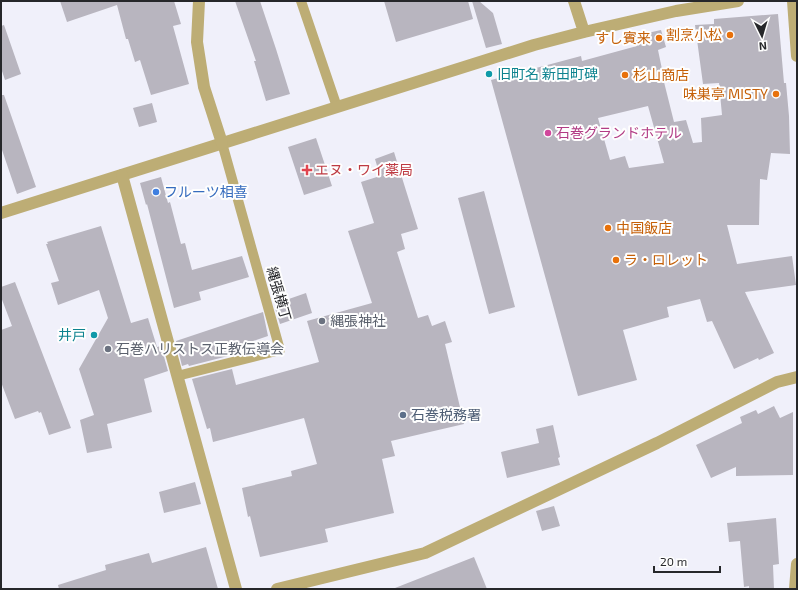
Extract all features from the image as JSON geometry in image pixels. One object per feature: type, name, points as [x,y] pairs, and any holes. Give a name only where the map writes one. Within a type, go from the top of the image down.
[{"type":"street","points":[[199,1],[197,42],[204,87],[222,143]]},
{"type":"street","points":[[574,1],[584,32]]},
{"type":"street","points":[[1,213],[534,45],[676,11],[738,1]]},
{"type":"street","points":[[793,1],[797,56]]},
{"type":"street","points":[[122,175],[236,589]]},
{"type":"street","points":[[277,589],[425,553],[657,443],[777,382],[797,377]]},
{"type":"street","points":[[795,589],[797,564]]},
{"type":"lane","points":[[301,1],[337,107]]},
{"type":"lane","name":"縄張横丁","points":[[177,376],[280,350],[222,143]]},
{"type":"building","points":[[60,1],[174,1],[181,24],[173,26],[189,84],[151,95],[140,60],[135,62],[128,39],[126,39],[117,5],[67,22]]},
{"type":"building","points":[[235,1],[260,1],[290,94],[266,101],[254,61],[256,61]]},
{"type":"building","points":[[384,1],[468,1],[473,19],[396,42]]},
{"type":"building","points":[[472,1],[479,1],[493,13],[502,44],[486,48]]},
{"type":"building","points":[[778,14],[784,83],[786,83],[789,116],[790,154],[771,153],[767,180],[760,179],[759,225],[727,225],[737,264],[792,256],[796,285],[745,292],[774,353],[759,360],[758,358],[734,369],[712,321],[707,322],[700,299],[667,307],[669,317],[623,330],[637,380],[578,396],[491,80],[581,56],[582,61],[637,46],[634,36],[661,30],[666,47],[658,50],[662,74],[674,122],[686,120],[693,143],[702,142],[701,118],[722,115],[719,83],[703,84],[695,25],[714,24],[714,19]],"holes":[[[648,106],[664,163],[629,168],[625,156],[610,160],[598,118]]]},
{"type":"building","points":[[4,25],[21,74],[5,80],[1,68],[1,26]]},
{"type":"building","points":[[1,95],[4,95],[36,187],[17,194],[1,147]]},
{"type":"building","points":[[152,103],[157,122],[139,127],[133,108]]},
{"type":"building","points":[[316,138],[332,186],[304,195],[288,147]]},
{"type":"building","points":[[394,152],[418,229],[401,234],[405,249],[397,252],[418,318],[428,315],[432,326],[445,321],[452,342],[445,344],[464,424],[391,441],[395,456],[382,459],[394,513],[325,529],[328,542],[260,557],[250,516],[248,517],[242,488],[292,476],[291,471],[317,464],[304,418],[213,442],[210,428],[207,429],[192,379],[232,369],[236,385],[319,362],[307,321],[372,303],[348,231],[374,223],[361,182],[380,176],[375,159]]},
{"type":"building","points":[[161,177],[168,203],[170,202],[181,244],[185,243],[192,270],[242,256],[249,277],[199,292],[201,300],[174,308],[147,204],[146,205],[140,183]]},
{"type":"building","points":[[484,191],[515,307],[489,314],[458,198]]},
{"type":"building","points":[[101,226],[131,323],[148,318],[157,347],[161,346],[168,371],[144,379],[152,412],[107,424],[112,448],[87,453],[80,420],[94,415],[79,369],[108,318],[99,290],[58,305],[51,283],[59,281],[46,244],[48,244],[47,242]]},
{"type":"building","points":[[15,282],[71,428],[49,435],[41,412],[39,413],[38,411],[15,419],[1,382],[1,330],[12,326],[1,297],[1,287]]},
{"type":"building","points":[[306,293],[312,313],[280,324],[275,308],[285,305],[283,301]]},
{"type":"building","points":[[263,312],[268,336],[226,351],[228,356],[189,366],[188,364],[182,366],[176,341]]},
{"type":"building","points":[[774,406],[780,418],[793,412],[793,475],[736,476],[736,467],[711,478],[696,445],[742,423],[740,417],[756,410],[758,414]]},
{"type":"building","points":[[553,425],[560,457],[558,458],[560,465],[507,478],[501,452],[539,443],[536,429]]},
{"type":"building","points":[[195,482],[201,504],[164,513],[159,492]]},
{"type":"building","points":[[554,506],[560,526],[542,531],[536,511]]},
{"type":"building","points":[[776,518],[779,564],[773,565],[774,589],[749,589],[749,586],[744,587],[740,541],[729,542],[727,523]]},
{"type":"building","points":[[206,547],[218,589],[59,589],[58,585],[106,570],[105,565],[149,553],[152,563]]},
{"type":"building","points":[[474,557],[487,589],[395,589],[395,588]]},
{"type":"place","name":"割烹小松","points":[[730,35]]},
{"type":"place","name":"すし賓来","points":[[659,38]]},
{"type":"place","name":"旧町名 新田町碑","points":[[489,74]]},
{"type":"place","name":"杉山商店","points":[[625,75]]},
{"type":"place","name":"味巣亭 MISTY","points":[[776,94]]},
{"type":"place","name":"石巻グランドホテル","points":[[548,133]]},
{"type":"place","name":"エヌ・ワイ薬局","points":[[307,170]]},
{"type":"place","name":"フルーツ相喜","points":[[156,192]]},
{"type":"place","name":"中国飯店","points":[[608,228]]},
{"type":"place","name":"ラ・ロレット","points":[[616,260]]},
{"type":"place","name":"縄張神社","points":[[322,321]]},
{"type":"place","name":"井戸","points":[[94,335]]},
{"type":"place","name":"石巻ハリストス正教伝導会","points":[[108,349]]},
{"type":"place","name":"石巻税務署","points":[[403,415]]}]
